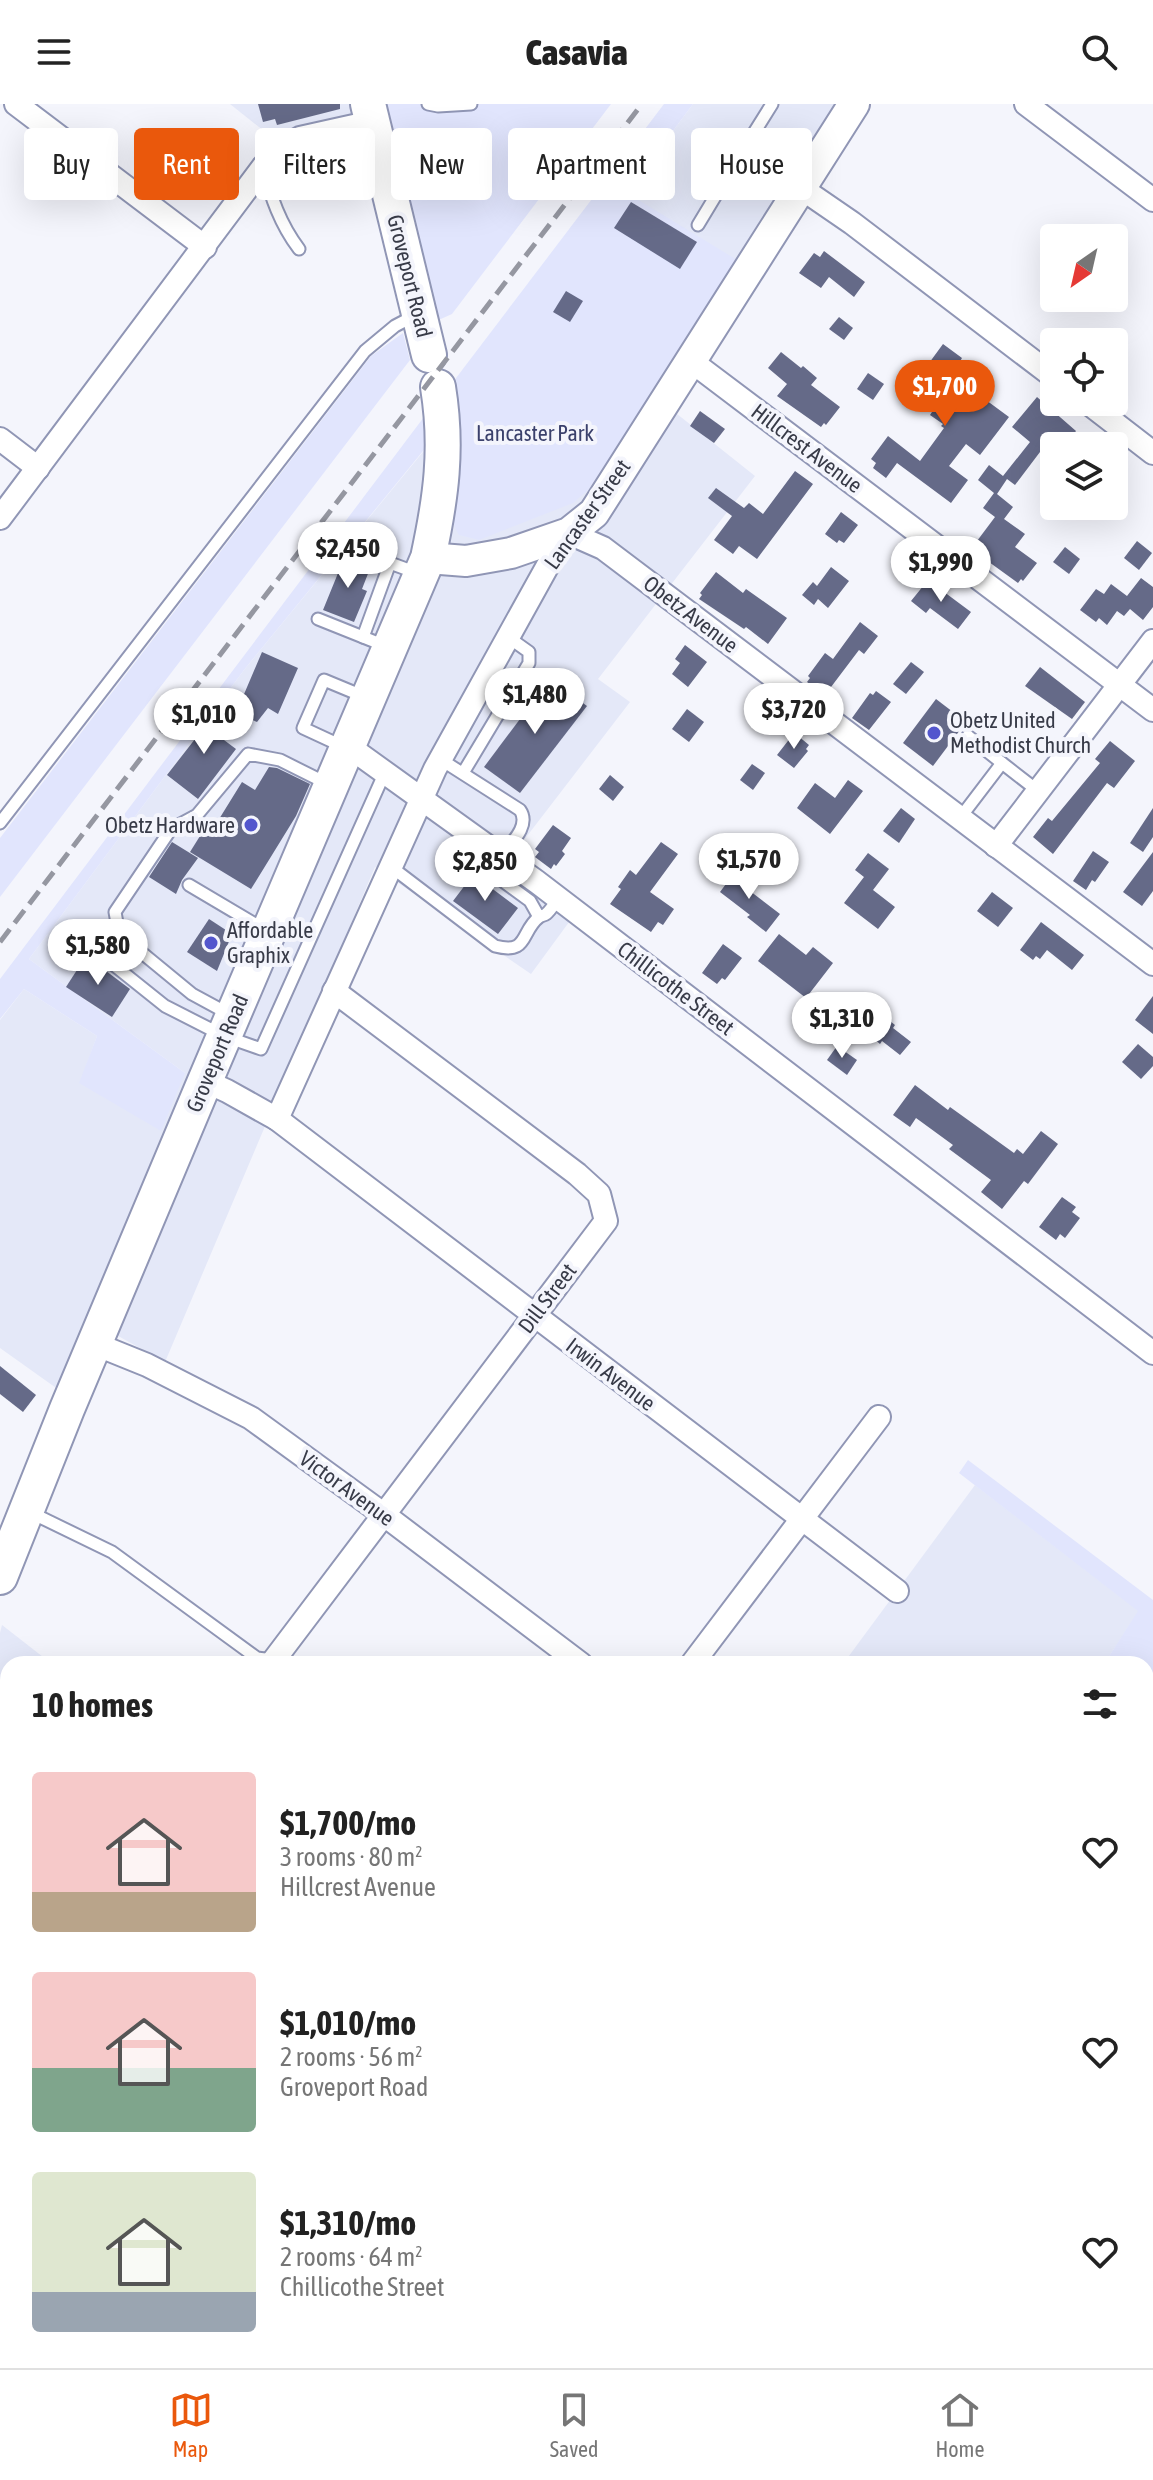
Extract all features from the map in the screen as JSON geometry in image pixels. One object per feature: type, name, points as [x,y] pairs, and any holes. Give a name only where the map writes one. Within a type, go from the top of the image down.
[{"type":"main road","name":"Groveport Road","points":[[0,1577],[228,1026],[369,699],[377,643],[438,512],[444,461],[444,421],[370,113]]},
{"type":"street","points":[[16,104],[205,247]]},
{"type":"street","name":"Lancaster Street","points":[[812,171],[854,104]]},
{"type":"street","points":[[1026,104],[1153,200]]},
{"type":"street","points":[[328,128],[370,113]]},
{"type":"street","points":[[0,518],[255,178]]},
{"type":"street","points":[[812,196],[1040,366]]},
{"type":"street","name":"Lancaster Street","points":[[277,1119],[420,798],[547,567],[569,533],[585,522],[599,506],[793,200]]},
{"type":"street","name":"Hillcrest Avenue","points":[[691,361],[1153,710]]},
{"type":"street","points":[[1105,416],[1153,453]]},
{"type":"street","points":[[0,439],[38,468]]},
{"type":"street","points":[[413,566],[490,558],[569,533]]},
{"type":"street","name":"Obetz Avenue","points":[[569,533],[603,548],[1153,964]]},
{"type":"street","points":[[996,846],[1153,641]]},
{"type":"street","name":"Chillicothe Street","points":[[348,747],[558,899],[1153,1353]]},
{"type":"street","name":"Dill Street","points":[[276,1656],[606,1221],[599,1194],[531,1138],[334,991]]},
{"type":"street","name":"Irwin Avenue","points":[[205,1081],[277,1119],[897,1591]]},
{"type":"street","name":"Victor Avenue","points":[[95,1344],[147,1365],[251,1418],[570,1656]]},
{"type":"street","points":[[698,1656],[879,1417]]},
{"type":"lane","points":[[428,104],[471,104]]},
{"type":"lane","points":[[757,128],[772,104]]},
{"type":"lane","points":[[272,200],[285,231],[299,249]]},
{"type":"lane","points":[[698,225],[713,200]]},
{"type":"lane","points":[[0,823],[365,351],[395,326],[418,314]]},
{"type":"lane","points":[[359,547],[413,566]]},
{"type":"lane","points":[[318,619],[377,643]]},
{"type":"lane","points":[[463,773],[529,663],[529,652],[508,637]]},
{"type":"lane","points":[[348,747],[303,728],[324,680],[369,699]]},
{"type":"lane","points":[[968,736],[1038,791]]},
{"type":"lane","points":[[332,786],[280,760],[248,754],[197,815],[171,829],[115,912],[119,934],[228,1026],[261,1049],[385,772]]},
{"type":"lane","points":[[440,759],[520,810],[524,816],[524,825],[485,868],[530,901],[539,917]]},
{"type":"lane","points":[[960,818],[1002,763]]},
{"type":"lane","points":[[390,866],[495,946],[506,949],[521,943],[539,917],[546,914],[558,899]]},
{"type":"lane","points":[[189,885],[269,932]]},
{"type":"lane","points":[[100,954],[165,1006],[228,1026]]},
{"type":"lane","points":[[24,1513],[42,1518],[112,1552],[254,1656]]},
{"type":"shaded area","points":[[230,104],[380,104],[365,128],[260,128]]},
{"type":"shaded area","points":[[693,104],[842,104],[812,152],[812,128],[691,128],[691,200],[782,200],[657,398],[755,476],[598,679],[630,702],[514,853],[583,903],[531,974],[375,867],[165,1362],[111,1332],[59,1390],[0,1348],[0,1020],[24,989],[97,1036],[80,1083],[185,1073],[29,959],[244,670],[459,408],[622,200],[675,200],[675,128]]},
{"type":"shaded area","points":[[975,1485],[1139,1611],[1109,1656],[849,1656]]},
{"type":"shaded area","points":[[2,1625],[42,1656],[0,1656]]},
{"type":"green space","points":[[380,104],[611,104],[593,128],[508,128],[508,200],[538,200],[452,314],[434,322],[404,200],[492,200],[492,128],[391,128],[391,148]]},
{"type":"green space","name":"Lancaster Park","points":[[664,104],[693,104],[675,128],[646,128]]},
{"type":"green space","name":"Lancaster Park","points":[[591,200],[638,200],[742,263],[588,490],[573,503],[479,540],[459,535],[452,515],[460,441],[453,382]]},
{"type":"green space","points":[[403,333],[410,360],[0,897],[0,838],[371,356]]},
{"type":"green space","points":[[424,417],[432,440],[244,670],[29,959],[185,1073],[161,1131],[79,1083],[97,1036],[24,989],[0,1019],[0,979]]},
{"type":"green space","points":[[968,1460],[1153,1600],[1153,1656],[1109,1656],[1138,1611],[959,1473]]},
{"type":"building","points":[[258,104],[340,104],[340,109],[277,125],[275,119],[263,122]]},
{"type":"building","points":[[631,202],[697,242],[680,269],[614,228]]},
{"type":"building","points":[[824,251],[865,282],[854,297],[829,277],[821,288],[799,273],[814,253],[820,257]]},
{"type":"building","points":[[566,291],[583,301],[570,322],[553,312]]},
{"type":"building","points":[[839,317],[853,328],[844,340],[829,329]]},
{"type":"building","points":[[943,344],[962,358],[952,375],[1009,417],[980,455],[966,444],[949,466],[968,480],[951,503],[897,463],[886,478],[873,468],[876,463],[871,459],[888,436],[920,461],[944,428],[930,415],[938,403],[913,385]]},
{"type":"building","points":[[781,352],[817,378],[811,385],[840,407],[826,425],[824,423],[821,427],[777,396],[787,384],[768,368]]},
{"type":"building","points":[[868,373],[884,384],[873,400],[857,389]]},
{"type":"building","points":[[1037,397],[1040,400],[1040,416],[1059,416],[1076,431],[1040,432],[1040,452],[1015,485],[1007,479],[997,494],[1013,507],[1004,519],[1025,534],[1015,547],[1037,563],[1018,583],[971,549],[995,517],[983,508],[994,493],[978,480],[989,465],[1003,476],[1030,442],[1012,427]]},
{"type":"building","points":[[700,411],[725,429],[714,443],[690,426]]},
{"type":"building","points":[[795,471],[813,484],[757,559],[739,546],[733,554],[714,540],[732,516],[708,498],[716,488],[744,508],[749,503],[763,514]]},
{"type":"building","points":[[841,512],[858,525],[844,543],[839,540],[837,543],[825,534]]},
{"type":"building","points":[[1137,541],[1152,553],[1139,570],[1124,558]]},
{"type":"building","points":[[1065,547],[1080,559],[1069,574],[1053,562]]},
{"type":"building","points":[[345,556],[371,566],[362,589],[367,591],[354,622],[323,610]]},
{"type":"building","points":[[831,567],[849,581],[828,608],[818,599],[814,605],[802,595],[813,582],[817,586]]},
{"type":"building","points":[[716,572],[743,593],[746,589],[787,618],[768,644],[699,599]]},
{"type":"building","points":[[1141,578],[1153,587],[1153,607],[1143,620],[1130,609],[1124,616],[1117,611],[1107,625],[1099,618],[1096,622],[1080,610],[1096,589],[1104,594],[1111,584],[1127,596]]},
{"type":"building","points":[[928,580],[971,612],[958,629],[930,608],[926,613],[911,601]]},
{"type":"building","points":[[860,622],[878,636],[864,654],[859,650],[828,691],[825,689],[822,693],[807,682],[808,676],[825,653],[833,659]]},
{"type":"building","points":[[685,645],[707,662],[688,687],[672,674],[680,663],[675,659]]},
{"type":"building","points":[[262,652],[298,668],[278,714],[268,708],[257,722],[236,713]]},
{"type":"building","points":[[911,662],[924,672],[906,694],[893,684]]},
{"type":"building","points":[[1040,667],[1085,702],[1072,719],[1025,686]]},
{"type":"building","points":[[550,679],[587,706],[520,793],[484,767]]},
{"type":"building","points":[[876,691],[891,702],[869,730],[852,718],[870,693],[873,695]]},
{"type":"building","name":"Obetz United Methodist Church","points":[[936,699],[966,722],[933,766],[903,743]]},
{"type":"building","points":[[220,707],[235,718],[220,737],[236,749],[198,799],[167,775]]},
{"type":"building","points":[[687,709],[704,722],[689,742],[672,729]]},
{"type":"building","points":[[797,735],[809,745],[808,751],[794,768],[777,755],[791,737],[793,739]]},
{"type":"building","points":[[1110,741],[1135,761],[1114,788],[1107,783],[1053,854],[1033,837],[1048,818],[1052,821],[1100,763],[1095,759]]},
{"type":"building","points":[[752,764],[765,773],[753,790],[740,780]]},
{"type":"building","name":"Obetz Hardware","points":[[269,767],[310,784],[296,816],[251,889],[190,852],[210,820],[216,824],[242,782],[255,790]]},
{"type":"building","points":[[610,775],[624,787],[613,801],[599,789]]},
{"type":"building","points":[[848,780],[863,791],[830,834],[797,808],[815,783],[835,798]]},
{"type":"building","points":[[901,808],[915,819],[899,843],[883,831]]},
{"type":"building","points":[[1153,808],[1153,837],[1143,852],[1130,843]]},
{"type":"building","points":[[553,825],[571,838],[562,851],[565,854],[551,869],[535,857],[539,852],[535,849]]},
{"type":"building","points":[[172,842],[198,858],[176,894],[149,877]]},
{"type":"building","points":[[661,842],[678,854],[650,892],[674,909],[663,925],[658,922],[651,932],[610,904],[630,870],[636,875]]},
{"type":"building","points":[[1093,851],[1109,862],[1086,890],[1073,881]]},
{"type":"building","points":[[1153,852],[1153,891],[1142,906],[1123,892]]},
{"type":"building","points":[[868,853],[889,869],[873,890],[895,907],[878,929],[844,903],[864,877],[855,870]]},
{"type":"building","points":[[737,869],[756,884],[750,891],[780,914],[766,932],[720,892]]},
{"type":"building","points":[[475,872],[518,908],[498,934],[453,901]]},
{"type":"building","points":[[992,892],[1013,908],[998,927],[977,911]]},
{"type":"building","name":"Affordable Graphix","points":[[209,919],[232,934],[217,971],[187,952]]},
{"type":"building","points":[[1041,922],[1084,955],[1072,970],[1047,950],[1040,959],[1036,956],[1033,960],[1020,950]]},
{"type":"building","points":[[779,934],[806,955],[813,947],[833,963],[806,998],[758,961]]},
{"type":"building","points":[[723,944],[742,958],[725,980],[722,978],[717,984],[702,973]]},
{"type":"building","points":[[86,956],[130,989],[112,1017],[66,987]]},
{"type":"building","points":[[1153,996],[1153,1034],[1135,1020]]},
{"type":"building","points":[[879,1012],[911,1042],[900,1055],[864,1030]]},
{"type":"building","points":[[1138,1044],[1153,1057],[1153,1066],[1141,1079],[1122,1062]]},
{"type":"building","points":[[837,1046],[857,1060],[847,1075],[827,1060]]},
{"type":"building","points":[[915,1085],[1014,1153],[1017,1149],[1023,1154],[1041,1131],[1058,1144],[1028,1184],[1024,1181],[1002,1209],[981,1192],[991,1180],[949,1149],[953,1145],[916,1118],[910,1127],[893,1115]]},
{"type":"building","points":[[1062,1197],[1076,1207],[1072,1212],[1080,1218],[1065,1238],[1060,1234],[1056,1240],[1039,1227]]},
{"type":"building","points":[[0,1366],[36,1395],[23,1412],[0,1394]]},
{"type":"railway","points":[[0,942],[642,104]]},
{"type":"place","name":"Obetz United Methodist Church","points":[[934,733]]},
{"type":"place","name":"Obetz Hardware","points":[[251,825]]},
{"type":"place","name":"Affordable Graphix","points":[[211,943]]}]
